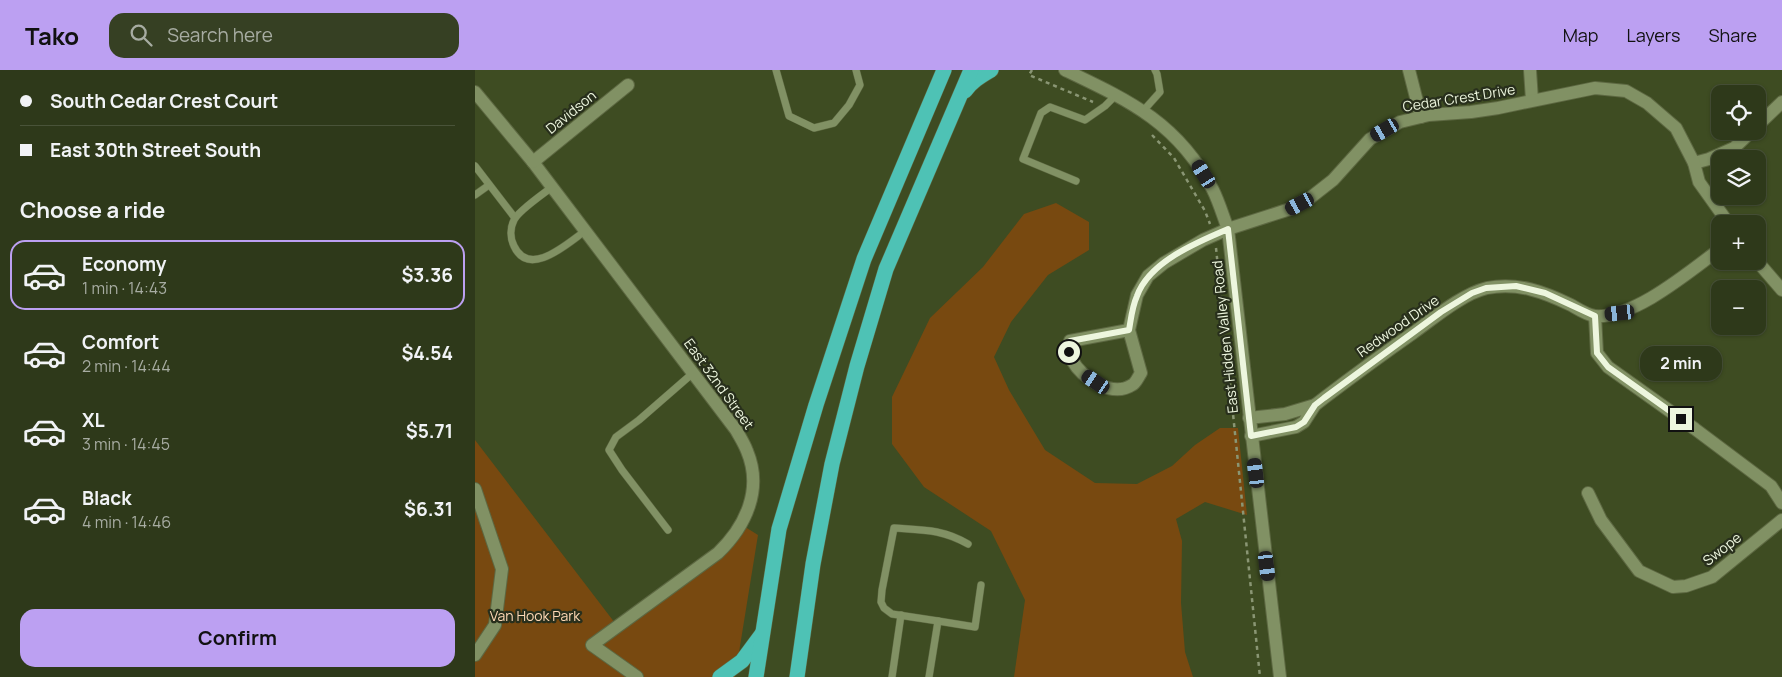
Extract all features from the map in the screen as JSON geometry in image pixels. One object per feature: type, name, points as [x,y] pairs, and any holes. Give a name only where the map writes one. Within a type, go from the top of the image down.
[{"type":"highway","points":[[757,677],[779,529],[816,405],[864,259],[943,70]]},
{"type":"highway","points":[[797,677],[813,564],[832,464],[857,366],[886,269],[971,70]]},
{"type":"highway","points":[[953,112],[969,86],[991,70]]},
{"type":"highway","points":[[721,677],[742,661],[763,633]]},
{"type":"street","name":"East Hidden Valley Road","points":[[1065,70],[1116,94],[1168,129],[1194,159],[1213,190],[1228,229],[1280,677]]},
{"type":"street","points":[[1409,70],[1421,117]]},
{"type":"street","points":[[1530,70],[1532,100]]},
{"type":"street","name":"Davidson","points":[[533,162],[628,85]]},
{"type":"street","name":"Cedar Crest Drive","points":[[1129,330],[1137,295],[1148,276],[1164,263],[1214,235],[1290,209],[1310,198],[1333,180],[1370,139],[1400,122],[1421,117],[1471,112],[1595,88],[1626,91],[1647,103],[1676,128],[1694,163],[1699,182],[1723,215]]},
{"type":"street","name":"East 32nd Street","points":[[475,92],[533,162],[736,430],[748,451],[753,489],[742,525],[731,540],[718,553],[592,645],[636,677]]},
{"type":"street","points":[[1766,117],[1782,102]]},
{"type":"street","points":[[1694,163],[1709,159],[1734,148],[1742,140]]},
{"type":"street","points":[[1711,256],[1678,280],[1637,306],[1620,313],[1595,316],[1597,353],[1608,367],[1771,486],[1782,503]]},
{"type":"street","points":[[1765,270],[1782,290]]},
{"type":"street","name":"Redwood Drive","points":[[1249,418],[1285,414],[1315,405],[1441,312],[1472,293],[1486,288],[1516,286],[1545,293],[1595,316]]},
{"type":"street","points":[[1129,330],[1141,373],[1133,384],[1122,390],[1109,389],[1085,375],[1073,361],[1069,352],[1070,341],[1129,330]]},
{"type":"street","name":"Redwood Drive","points":[[1251,436],[1296,427],[1304,422],[1315,405]]},
{"type":"street","points":[[475,489],[502,569],[495,625],[475,655]]},
{"type":"street","name":"Swope","points":[[1588,493],[1601,520],[1639,570],[1673,587],[1686,586],[1712,577],[1782,520]]},
{"type":"lane","points":[[776,70],[789,116],[814,128],[834,123],[849,105],[860,84],[856,70]]},
{"type":"lane","points":[[1143,111],[1160,92],[1155,70]]},
{"type":"lane","points":[[1076,181],[1023,159],[1041,113],[1050,107],[1085,120],[1105,106],[1116,94]]},
{"type":"lane","points":[[475,166],[515,218]]},
{"type":"lane","points":[[475,196],[489,185]]},
{"type":"lane","points":[[552,187],[515,218],[511,226],[511,240],[516,250],[525,257],[536,259],[549,257],[585,231]]},
{"type":"lane","points":[[668,530],[609,450],[615,437],[639,420],[693,373]]},
{"type":"lane","points":[[967,544],[942,532],[894,528],[881,602],[884,608],[892,614],[975,627],[981,586]]},
{"type":"lane","points":[[892,677],[901,615]]},
{"type":"lane","points":[[929,677],[938,622]]},
{"type":"path","points":[[1033,70],[1029,75],[1105,106]]},
{"type":"path","points":[[1148,131],[1175,158],[1205,211],[1214,235],[1260,677]]},
{"type":"green space","points":[[1056,203],[1089,222],[1089,250],[1048,275],[1011,322],[994,357],[1009,390],[1045,450],[1095,483],[1137,484],[1172,466],[1195,445],[1220,428],[1238,428],[1247,515],[1205,502],[1176,519],[1182,541],[1181,603],[1185,652],[1193,677],[1014,677],[1025,600],[991,531],[924,487],[892,444],[892,397],[930,318],[983,267],[1024,214]]},
{"type":"green space","name":"Van Hook Park","points":[[475,440],[618,627],[718,553],[742,525],[758,535],[735,677],[475,677]]},
{"type":"route","points":[[1069,352],[1070,341],[1129,330],[1137,295],[1148,276],[1164,263],[1203,240],[1228,229],[1251,436],[1296,427],[1311,415],[1315,405],[1441,312],[1472,293],[1500,286],[1516,286],[1545,293],[1595,316],[1597,353],[1608,367],[1681,419]]}]
